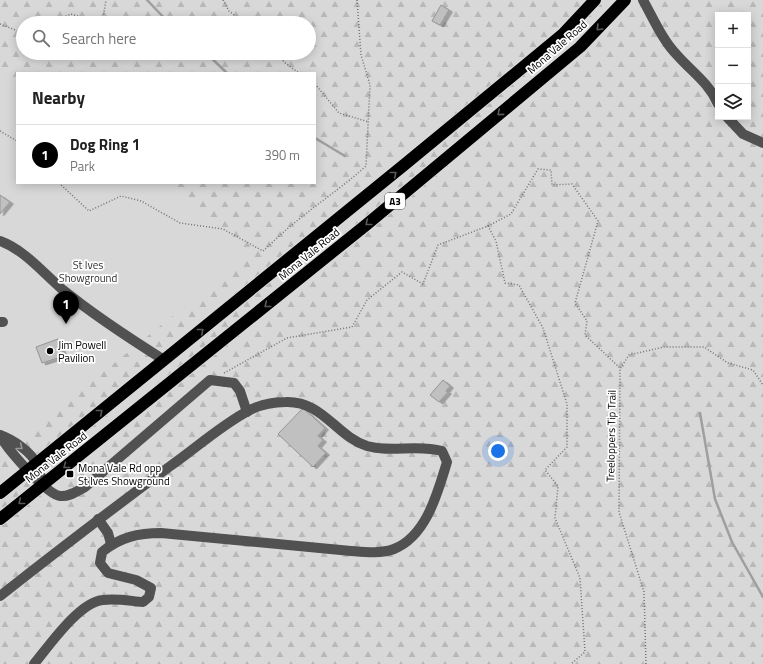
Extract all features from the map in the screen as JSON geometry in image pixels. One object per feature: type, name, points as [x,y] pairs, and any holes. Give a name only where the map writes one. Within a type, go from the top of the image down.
[{"type":"highway","name":"Mona Vale Road","points":[[0,493],[562,35],[595,0]]},
{"type":"highway","name":"Mona Vale Road","points":[[0,519],[372,220],[580,47],[625,0]]},
{"type":"street","points":[[643,0],[676,55],[697,73],[715,97]]},
{"type":"street","points":[[730,120],[743,134],[763,143]]},
{"type":"street","points":[[0,241],[16,249],[116,331],[164,360]]},
{"type":"street","points":[[0,435],[4,443],[32,467],[43,484],[52,493],[58,496],[69,496],[85,487],[210,380],[234,383],[240,391],[248,412]]},
{"type":"street","points":[[0,596],[98,519],[258,406],[275,403],[297,402],[309,405],[348,435],[366,446],[384,449],[431,448],[442,451],[447,462],[439,488],[428,514],[414,536],[394,549],[374,552],[142,533],[111,544],[102,552],[100,563],[108,573],[146,584],[151,588],[149,597],[143,602],[101,600],[87,606],[66,626],[34,664]]},
{"type":"street","points":[[98,519],[108,533],[111,544]]},
{"type":"path","points":[[102,16],[106,0]]},
{"type":"path","points":[[223,0],[229,11],[236,16]]},
{"type":"path","points":[[60,184],[89,211],[121,196],[141,201],[180,223],[223,229],[263,251],[298,220],[329,198],[335,191],[344,187],[366,166],[370,84],[361,55],[356,0]]},
{"type":"path","points":[[66,16],[71,14],[78,16]]},
{"type":"path","points":[[0,24],[16,30]]},
{"type":"path","points":[[283,60],[298,72]]},
{"type":"path","points":[[316,85],[340,113],[369,122]]},
{"type":"path","points":[[0,131],[16,140]]},
{"type":"path","points":[[210,380],[287,338],[352,327],[368,300],[402,272],[423,284],[438,245],[488,226],[511,214],[538,169],[551,170],[552,185],[572,184],[598,221],[575,303],[587,321],[585,335],[620,369],[629,355],[664,347],[704,347],[728,363],[753,370],[763,385]]},
{"type":"path","points":[[488,226],[496,241],[505,283],[519,285],[543,328],[567,404],[567,447],[545,470],[558,486],[555,518],[580,578],[585,652],[571,662],[571,664]]},
{"type":"path","name":"Treeloppers Tip Trail","points":[[620,369],[619,512],[644,592],[646,664]]},
{"type":"green space","points":[[0,0],[763,0],[763,664],[0,664]]},
{"type":"green space","name":"St Ives Showground","points":[[0,70],[16,79],[16,184],[175,184],[249,257],[197,296],[0,456]]},
{"type":"building","points":[[441,5],[449,10],[440,25],[432,21]]},
{"type":"building","points":[[0,195],[10,202],[0,214]]},
{"type":"building","name":"Jim Powell Pavilion","points":[[58,339],[64,356],[42,363],[36,347]]},
{"type":"building","points":[[443,380],[450,386],[446,391],[448,392],[439,402],[430,395]]},
{"type":"building","points":[[303,408],[325,428],[318,436],[323,440],[318,446],[326,453],[313,467],[278,434]]},
{"type":"waterway","points":[[147,0],[162,16]]},
{"type":"waterway","points":[[213,60],[226,72]]},
{"type":"waterway","points":[[316,139],[345,156]]},
{"type":"waterway","points":[[700,413],[715,499],[732,542],[763,597]]},
{"type":"place","name":"Dog Ring 1","points":[[66,324]]},
{"type":"place","name":"Jim Powell Pavilion","points":[[50,351]]},
{"type":"place","name":"Mona Vale Rd opp St Ives Showground","points":[[70,474]]}]
